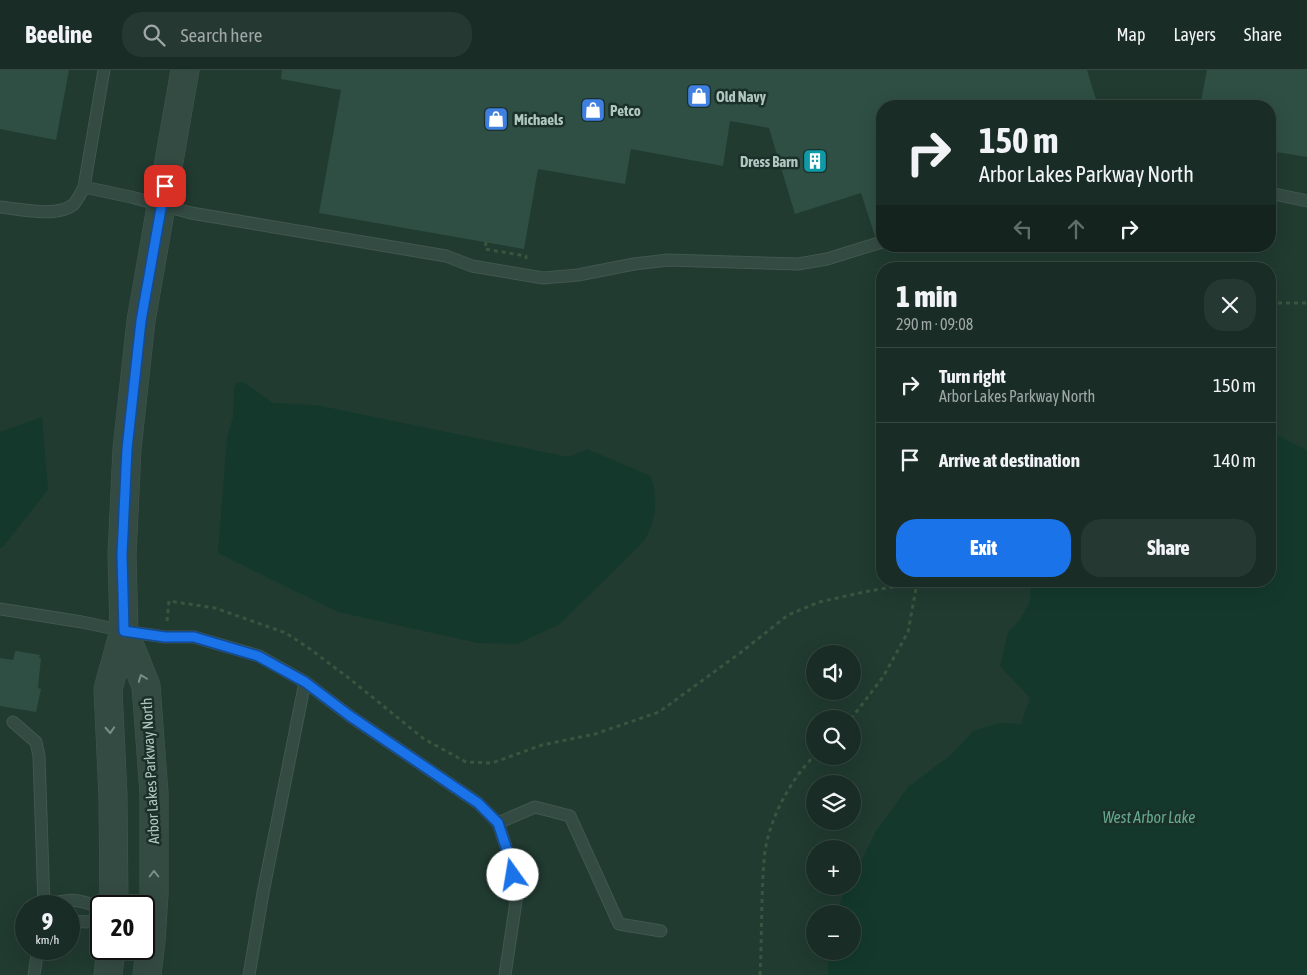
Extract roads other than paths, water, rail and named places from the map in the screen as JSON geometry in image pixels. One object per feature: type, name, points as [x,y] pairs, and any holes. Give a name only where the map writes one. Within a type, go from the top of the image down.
[{"type":"street","name":"Arbor Lakes Parkway North","points":[[114,895],[113,796],[108,690],[124,631],[122,555],[127,449],[141,321],[185,70]]},
{"type":"street","name":"Arbor Lakes Parkway North","points":[[124,631],[146,686],[154,793],[149,895]]},
{"type":"street","points":[[108,975],[110,960]]},
{"type":"street","name":"Arbor Lakes Parkway North","points":[[147,960],[147,975]]},
{"type":"lane","points":[[0,207],[40,212],[66,209],[74,203],[84,187],[104,70]]},
{"type":"lane","points":[[84,187],[199,214],[446,256],[472,266],[543,278],[578,276],[634,264],[668,260],[798,264],[827,259],[876,244]]},
{"type":"lane","points":[[1276,194],[1307,201]]},
{"type":"lane","points":[[0,609],[165,637],[194,637],[258,656],[305,682],[350,716],[478,803],[498,823],[509,856],[517,895],[505,975]]},
{"type":"lane","points":[[249,975],[263,892],[305,682]]},
{"type":"lane","points":[[13,722],[36,742],[39,756],[45,895]]},
{"type":"lane","points":[[498,823],[535,807],[570,816],[619,924],[661,931]]},
{"type":"lane","points":[[34,975],[36,960]]},
{"type":"water","points":[[243,382],[273,403],[316,405],[568,457],[587,449],[651,476],[655,494],[652,524],[644,541],[560,624],[517,644],[478,643],[338,612],[218,553],[227,438],[233,417],[234,390],[236,383]]},
{"type":"water","points":[[42,417],[48,490],[2,548],[0,548],[0,432]]},
{"type":"water","name":"West Arbor Lake","points":[[1276,435],[1307,450],[1307,975],[828,975],[829,960],[861,960],[861,905],[839,905],[844,895],[861,895],[861,862],[876,831],[908,787],[952,754],[973,731],[1000,723],[1021,724],[1030,698],[1000,666],[1008,632],[1019,621],[1030,602],[1031,587],[1276,587]]},
{"type":"place","name":"Old Navy","points":[[699,96]]},
{"type":"place","name":"Petco","points":[[593,110]]},
{"type":"place","name":"Michaels","points":[[496,119]]},
{"type":"place","name":"Dress Barn","points":[[815,161]]}]
